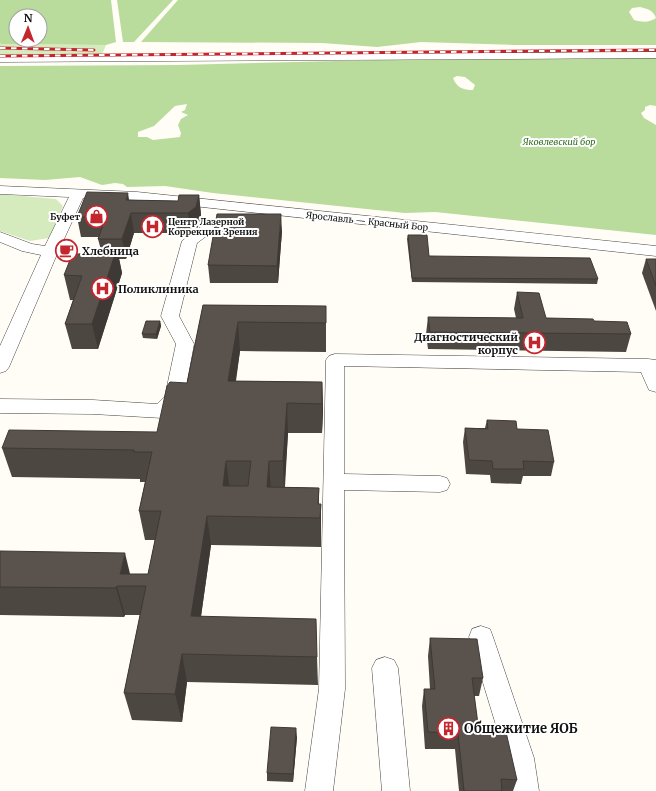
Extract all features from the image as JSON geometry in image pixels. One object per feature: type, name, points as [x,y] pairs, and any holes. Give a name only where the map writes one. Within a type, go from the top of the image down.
[{"type":"street","points":[[0,60],[656,55]]},
{"type":"street","name":"Ярославль — Красный Бор","points":[[0,190],[137,196],[656,251]]},
{"type":"street","points":[[0,367],[50,252],[78,194]]},
{"type":"street","points":[[0,406],[93,407],[162,411],[174,398],[185,344],[170,316],[190,241],[207,229],[227,220],[247,221]]},
{"type":"street","points":[[0,238],[28,248],[50,252]]},
{"type":"street","points":[[319,791],[332,689],[335,360],[652,366],[656,386]]},
{"type":"street","points":[[334,482],[440,484]]},
{"type":"street","points":[[481,638],[520,758],[525,791]]},
{"type":"street","points":[[385,668],[396,791]]},
{"type":"green space","points":[[0,0],[111,0],[116,42],[106,45],[48,44],[48,8],[8,8],[8,44],[1,44]]},
{"type":"green space","points":[[117,0],[173,0],[134,42],[123,42]]},
{"type":"green space","points":[[178,0],[656,0],[656,18],[656,45],[514,45],[421,42],[377,47],[322,43],[141,42]],"holes":[[[632,8],[645,8],[650,10],[656,18],[645,22],[634,20],[629,12]]]},
{"type":"green space","points":[[0,39],[2,44],[8,44],[8,48],[48,48],[48,44],[106,45],[101,57],[0,57]]},
{"type":"green space","name":"Яковлевский бор","points":[[656,58],[656,106],[650,105],[645,107],[645,110],[641,113],[644,118],[656,125],[656,235],[435,212],[405,213],[213,193],[165,186],[127,187],[123,184],[115,183],[102,185],[80,177],[45,180],[0,178],[0,66],[179,65],[378,60]],"holes":[[[457,76],[465,77],[475,85],[473,90],[466,90],[458,86],[453,78]],[[187,104],[185,110],[181,112],[188,115],[181,119],[178,125],[181,133],[180,137],[153,140],[147,137],[138,137],[138,132],[154,126],[175,106]]]},
{"type":"green space","points":[[0,194],[56,199],[63,206],[49,238],[30,241],[0,231]]},
{"type":"building","points":[[87,192],[128,193],[126,200],[178,201],[179,195],[199,195],[196,207],[188,213],[131,213],[122,239],[98,239],[106,217],[77,217]]},
{"type":"building","points":[[217,214],[281,214],[277,266],[208,265]]},
{"type":"building","points":[[408,235],[427,235],[429,256],[590,258],[598,279],[412,278]]},
{"type":"building","points":[[117,248],[92,324],[65,324],[82,276],[64,275],[72,255]]},
{"type":"building","points":[[646,259],[656,259],[656,286]]},
{"type":"building","points":[[517,292],[539,293],[546,318],[593,319],[594,321],[627,322],[631,334],[430,332],[428,317],[523,318]]},
{"type":"building","points":[[203,305],[326,306],[326,323],[238,322],[228,381],[322,382],[322,404],[287,403],[283,461],[269,461],[267,487],[319,488],[318,504],[321,504],[320,518],[207,516],[191,616],[316,619],[317,657],[182,654],[175,694],[124,693],[146,586],[117,586],[116,588],[0,587],[0,551],[125,553],[120,574],[148,574],[161,511],[139,511],[152,452],[134,452],[134,450],[2,448],[9,430],[157,432],[167,386],[170,382],[187,383]],"holes":[[[226,461],[251,461],[248,486],[223,486]]]},
{"type":"building","points":[[146,321],[160,321],[156,334],[142,334]]},
{"type":"building","points":[[487,420],[516,421],[517,429],[548,430],[554,462],[523,461],[524,469],[493,469],[492,461],[469,460],[465,428],[488,429]]},
{"type":"building","name":"Общежитие ЯОБ","points":[[430,638],[477,639],[483,678],[472,678],[479,732],[506,732],[517,780],[501,779],[502,791],[464,791],[458,733],[428,732],[424,689],[435,689]]},
{"type":"building","points":[[271,727],[296,728],[293,774],[267,773]]},
{"type":"railway","points":[[0,48],[94,50]]},
{"type":"railway","points":[[0,56],[656,50]]},
{"type":"place","name":"Буфет","points":[[96,216]]},
{"type":"place","name":"Центр Лазерной Коррекции Зрения","points":[[153,226]]},
{"type":"place","name":"Хлебница","points":[[66,251]]},
{"type":"place","name":"Поликлиника","points":[[103,289]]},
{"type":"place","name":"Диагностический корпус","points":[[534,343]]},
{"type":"place","name":"Общежитие ЯОБ","points":[[448,728]]}]
